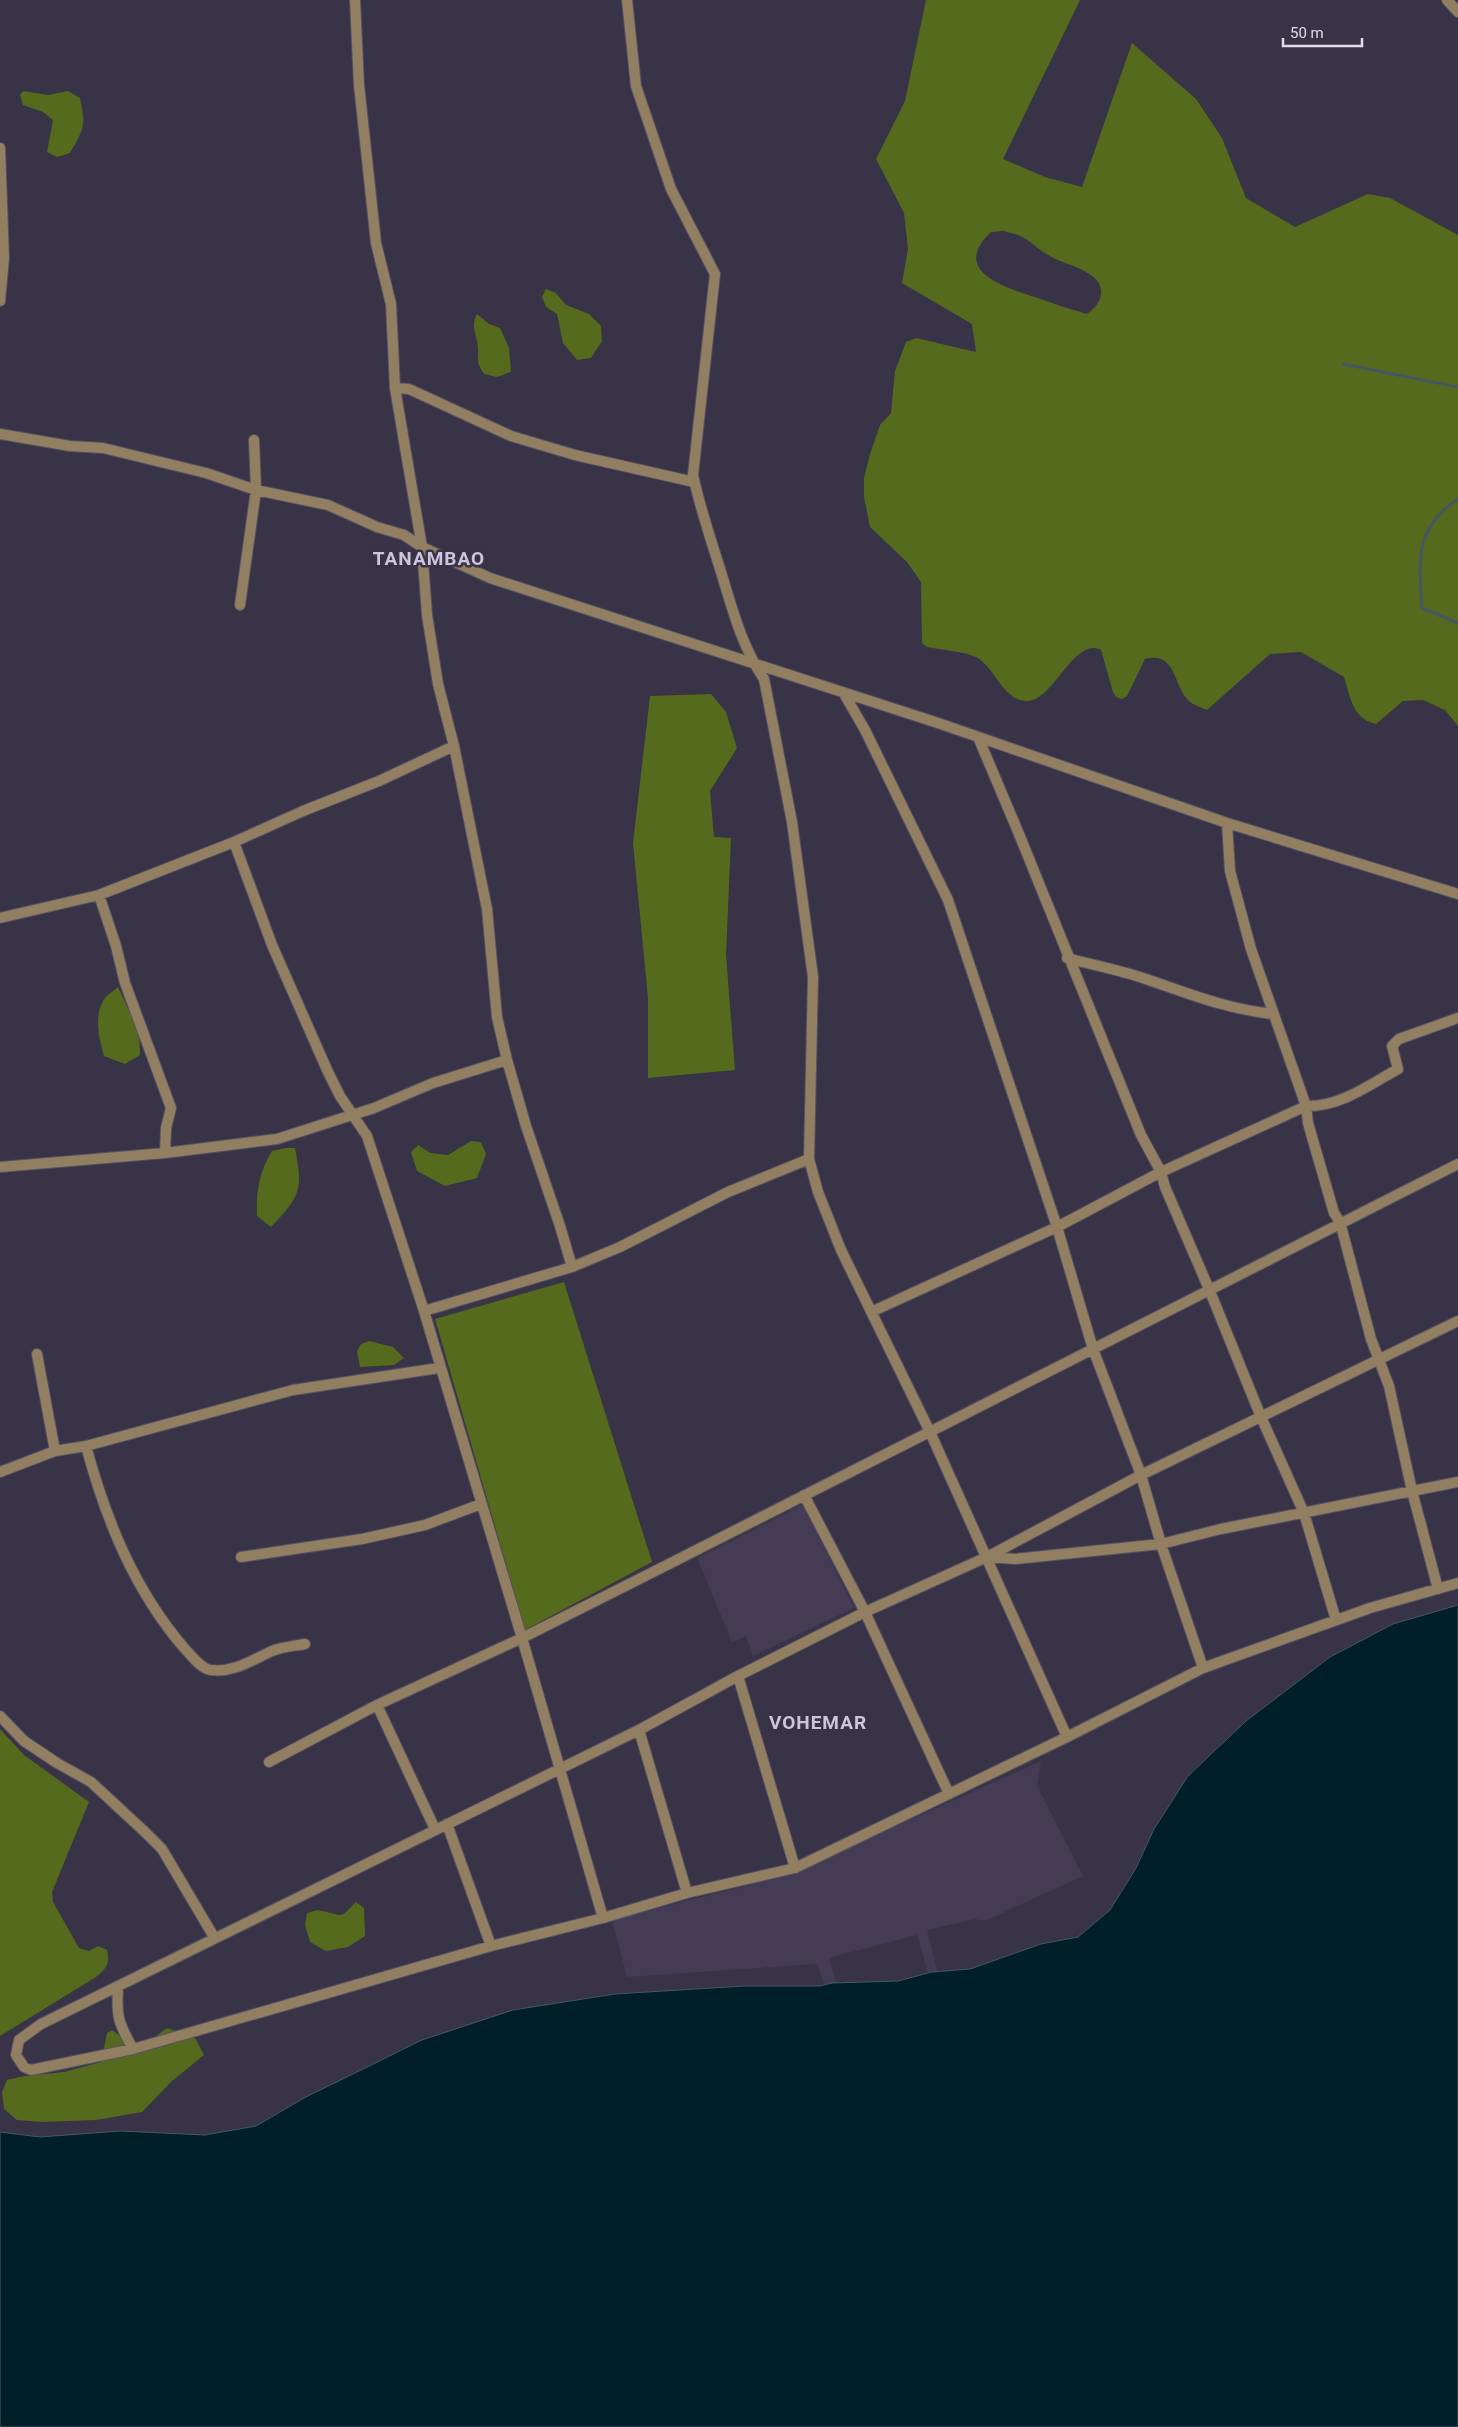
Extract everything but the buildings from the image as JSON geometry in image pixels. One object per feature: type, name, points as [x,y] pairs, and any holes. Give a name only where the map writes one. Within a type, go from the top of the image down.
[{"type":"street","points":[[355,0],[359,85],[376,243],[391,304],[395,388],[422,547],[427,615],[438,684],[454,746],[487,909],[498,1017],[507,1060],[526,1126],[572,1267]]},
{"type":"street","points":[[627,0],[636,86],[671,189],[715,274],[693,476],[735,617],[752,661],[764,678],[792,822],[813,977],[809,1159],[818,1192],[871,1312],[930,1432],[1067,1737]]},
{"type":"street","points":[[1447,0],[1458,12]]},
{"type":"street","points":[[0,148],[2,265],[0,301]]},
{"type":"street","points":[[395,388],[409,389],[511,436],[575,455],[694,482]]},
{"type":"street","points":[[0,434],[70,446],[103,448],[206,473],[256,490],[328,505],[377,527],[404,535],[422,547],[490,578],[752,661],[1227,823],[1458,894]]},
{"type":"street","points":[[240,604],[256,490],[254,440]]},
{"type":"street","points":[[843,692],[865,730],[948,900],[1057,1226],[1093,1349],[1141,1475],[1161,1544],[1203,1668]]},
{"type":"street","points":[[978,737],[1140,1135],[1162,1172],[1165,1187],[1261,1417],[1304,1514],[1336,1620]]},
{"type":"street","points":[[0,918],[99,895],[234,842],[454,746]]},
{"type":"street","points":[[1227,823],[1230,871],[1251,949],[1272,1014],[1306,1106],[1308,1123],[1334,1214],[1340,1222],[1371,1340],[1389,1386],[1412,1491],[1438,1589]]},
{"type":"street","points":[[234,842],[272,945],[328,1072],[367,1136],[424,1311],[522,1638],[603,1918]]},
{"type":"street","points":[[99,895],[116,946],[125,983],[171,1108],[166,1128],[165,1153]]},
{"type":"street","points":[[1067,958],[1145,978],[1240,1010],[1272,1014]]},
{"type":"street","points":[[871,1312],[1057,1226],[1162,1172],[1306,1106],[1322,1107],[1339,1101],[1398,1069],[1392,1046],[1399,1039],[1458,1018]]},
{"type":"street","points":[[0,1167],[165,1153],[277,1139],[374,1108],[433,1083],[507,1060]]},
{"type":"street","points":[[424,1311],[572,1267],[620,1247],[728,1192],[809,1159]]},
{"type":"street","points":[[269,1762],[377,1705],[522,1638],[1340,1222],[1458,1164]]},
{"type":"street","points":[[1458,1320],[1141,1475],[987,1557],[865,1612],[738,1676],[639,1730],[214,1937],[118,1988],[41,2024],[19,2040],[16,2055],[24,2067],[31,2070],[133,2049],[491,1946],[603,1918],[687,1893],[795,1868],[1067,1737],[1203,1668],[1336,1620],[1458,1583]]},
{"type":"street","points":[[37,1354],[55,1451]]},
{"type":"street","points":[[0,1472],[55,1451],[86,1446],[293,1390],[440,1368]]},
{"type":"street","points":[[86,1446],[99,1496],[118,1542],[158,1616],[195,1660],[208,1670],[222,1671],[245,1665],[273,1650],[305,1644]]},
{"type":"street","points":[[987,1557],[1015,1559],[1161,1544],[1221,1529],[1458,1482]]},
{"type":"street","points":[[804,1495],[865,1612],[949,1794]]},
{"type":"street","points":[[241,1557],[371,1537],[425,1525],[481,1504]]},
{"type":"street","points":[[738,1676],[795,1868]]},
{"type":"street","points":[[377,1705],[435,1829]]},
{"type":"street","points":[[0,1716],[24,1741],[57,1763],[91,1782],[162,1849],[196,1911],[214,1937]]},
{"type":"street","points":[[639,1730],[687,1893]]},
{"type":"street","points":[[447,1824],[491,1946]]},
{"type":"street","points":[[118,1988],[116,2009],[119,2024],[133,2049]]},
{"type":"shaded area","points":[[803,1504],[854,1608],[753,1656],[746,1636],[732,1642],[697,1558]]},
{"type":"shaded area","points":[[1041,1761],[1037,1786],[1083,1876],[985,1921],[975,1919],[927,1930],[941,1985],[832,2006],[817,1964],[627,1977],[612,1920],[785,1876]],"holes":[[[917,1935],[932,1986],[842,2003],[829,1958]]]},
{"type":"green space","points":[[926,0],[1080,0],[1003,159],[1045,177],[1082,187],[1132,43],[1196,99],[1222,138],[1246,198],[1295,227],[1368,194],[1390,198],[1458,235],[1458,726],[1445,710],[1423,700],[1403,701],[1376,724],[1368,721],[1357,712],[1344,677],[1301,652],[1270,654],[1207,710],[1189,701],[1169,665],[1163,660],[1155,658],[1145,659],[1127,696],[1122,699],[1116,697],[1113,692],[1101,650],[1091,648],[1082,652],[1073,660],[1055,682],[1037,699],[1027,701],[1011,695],[982,661],[976,657],[927,647],[922,643],[921,582],[907,562],[870,527],[864,497],[864,478],[880,425],[891,413],[895,371],[906,342],[916,338],[976,352],[972,324],[902,283],[908,249],[904,213],[876,159],[905,101]],"holes":[[[1003,231],[1024,238],[1050,256],[1082,270],[1096,279],[1100,285],[1101,293],[1100,300],[1095,307],[1087,314],[1080,312],[1009,288],[986,275],[979,267],[976,257],[980,246],[991,232]]]},
{"type":"green space","points":[[23,91],[48,95],[68,91],[80,98],[83,115],[82,127],[70,153],[57,157],[47,152],[53,120],[43,112],[23,105],[20,95]]},
{"type":"green space","points":[[546,289],[556,293],[566,305],[589,314],[601,326],[602,341],[591,358],[577,360],[563,343],[557,314],[546,307],[542,297]]},
{"type":"green space","points":[[477,314],[489,324],[500,328],[509,348],[511,372],[497,377],[484,374],[479,366],[474,327]]},
{"type":"green space","points":[[711,694],[726,712],[737,748],[710,791],[714,837],[731,838],[726,955],[735,1070],[648,1078],[648,998],[633,843],[650,696]]},
{"type":"green space","points":[[118,987],[139,1032],[140,1055],[125,1064],[104,1056],[98,1028],[100,1007],[108,995]]},
{"type":"green space","points":[[471,1141],[481,1142],[486,1154],[477,1178],[445,1186],[417,1171],[411,1152],[418,1145],[430,1153],[448,1155]]},
{"type":"green space","points":[[295,1148],[299,1183],[294,1199],[289,1207],[271,1227],[257,1216],[259,1182],[272,1151]]},
{"type":"green space","points":[[564,1282],[652,1562],[525,1630],[435,1319]]},
{"type":"green space","points":[[369,1341],[393,1347],[404,1358],[394,1365],[360,1367],[357,1351],[361,1344]]},
{"type":"green space","points":[[0,1729],[24,1755],[89,1802],[52,1892],[53,1902],[79,1948],[89,1951],[98,1946],[107,1950],[108,1962],[103,1971],[96,1977],[0,2036]]},
{"type":"green space","points":[[356,1902],[364,1908],[365,1936],[348,1947],[326,1951],[310,1942],[305,1925],[307,1913],[318,1910],[339,1915],[344,1914]]},
{"type":"green space","points":[[167,2028],[195,2038],[204,2055],[172,2081],[142,2112],[96,2120],[43,2122],[17,2120],[4,2109],[2,2092],[7,2080],[24,2076],[64,2072],[101,2062],[107,2033],[112,2030],[123,2038],[130,2055]]},
{"type":"water","points":[[1458,1605],[1458,2427],[0,2427],[0,2132],[40,2137],[120,2131],[205,2135],[256,2126],[304,2098],[422,2040],[513,2010],[615,1994],[744,1986],[820,1986],[832,1983],[898,1981],[932,1972],[970,1969],[1041,1944],[1078,1937],[1110,1910],[1136,1868],[1154,1829],[1188,1776],[1246,1721],[1330,1657],[1393,1624]]},
{"type":"waterway","points":[[1343,364],[1458,387]]},
{"type":"waterway","points":[[1458,499],[1433,522],[1426,534],[1420,561],[1422,608],[1458,623]]},
{"type":"district","name":"TANAMBAO","points":[[429,558]]},
{"type":"district","name":"VOHEMAR","points":[[818,1722]]}]
